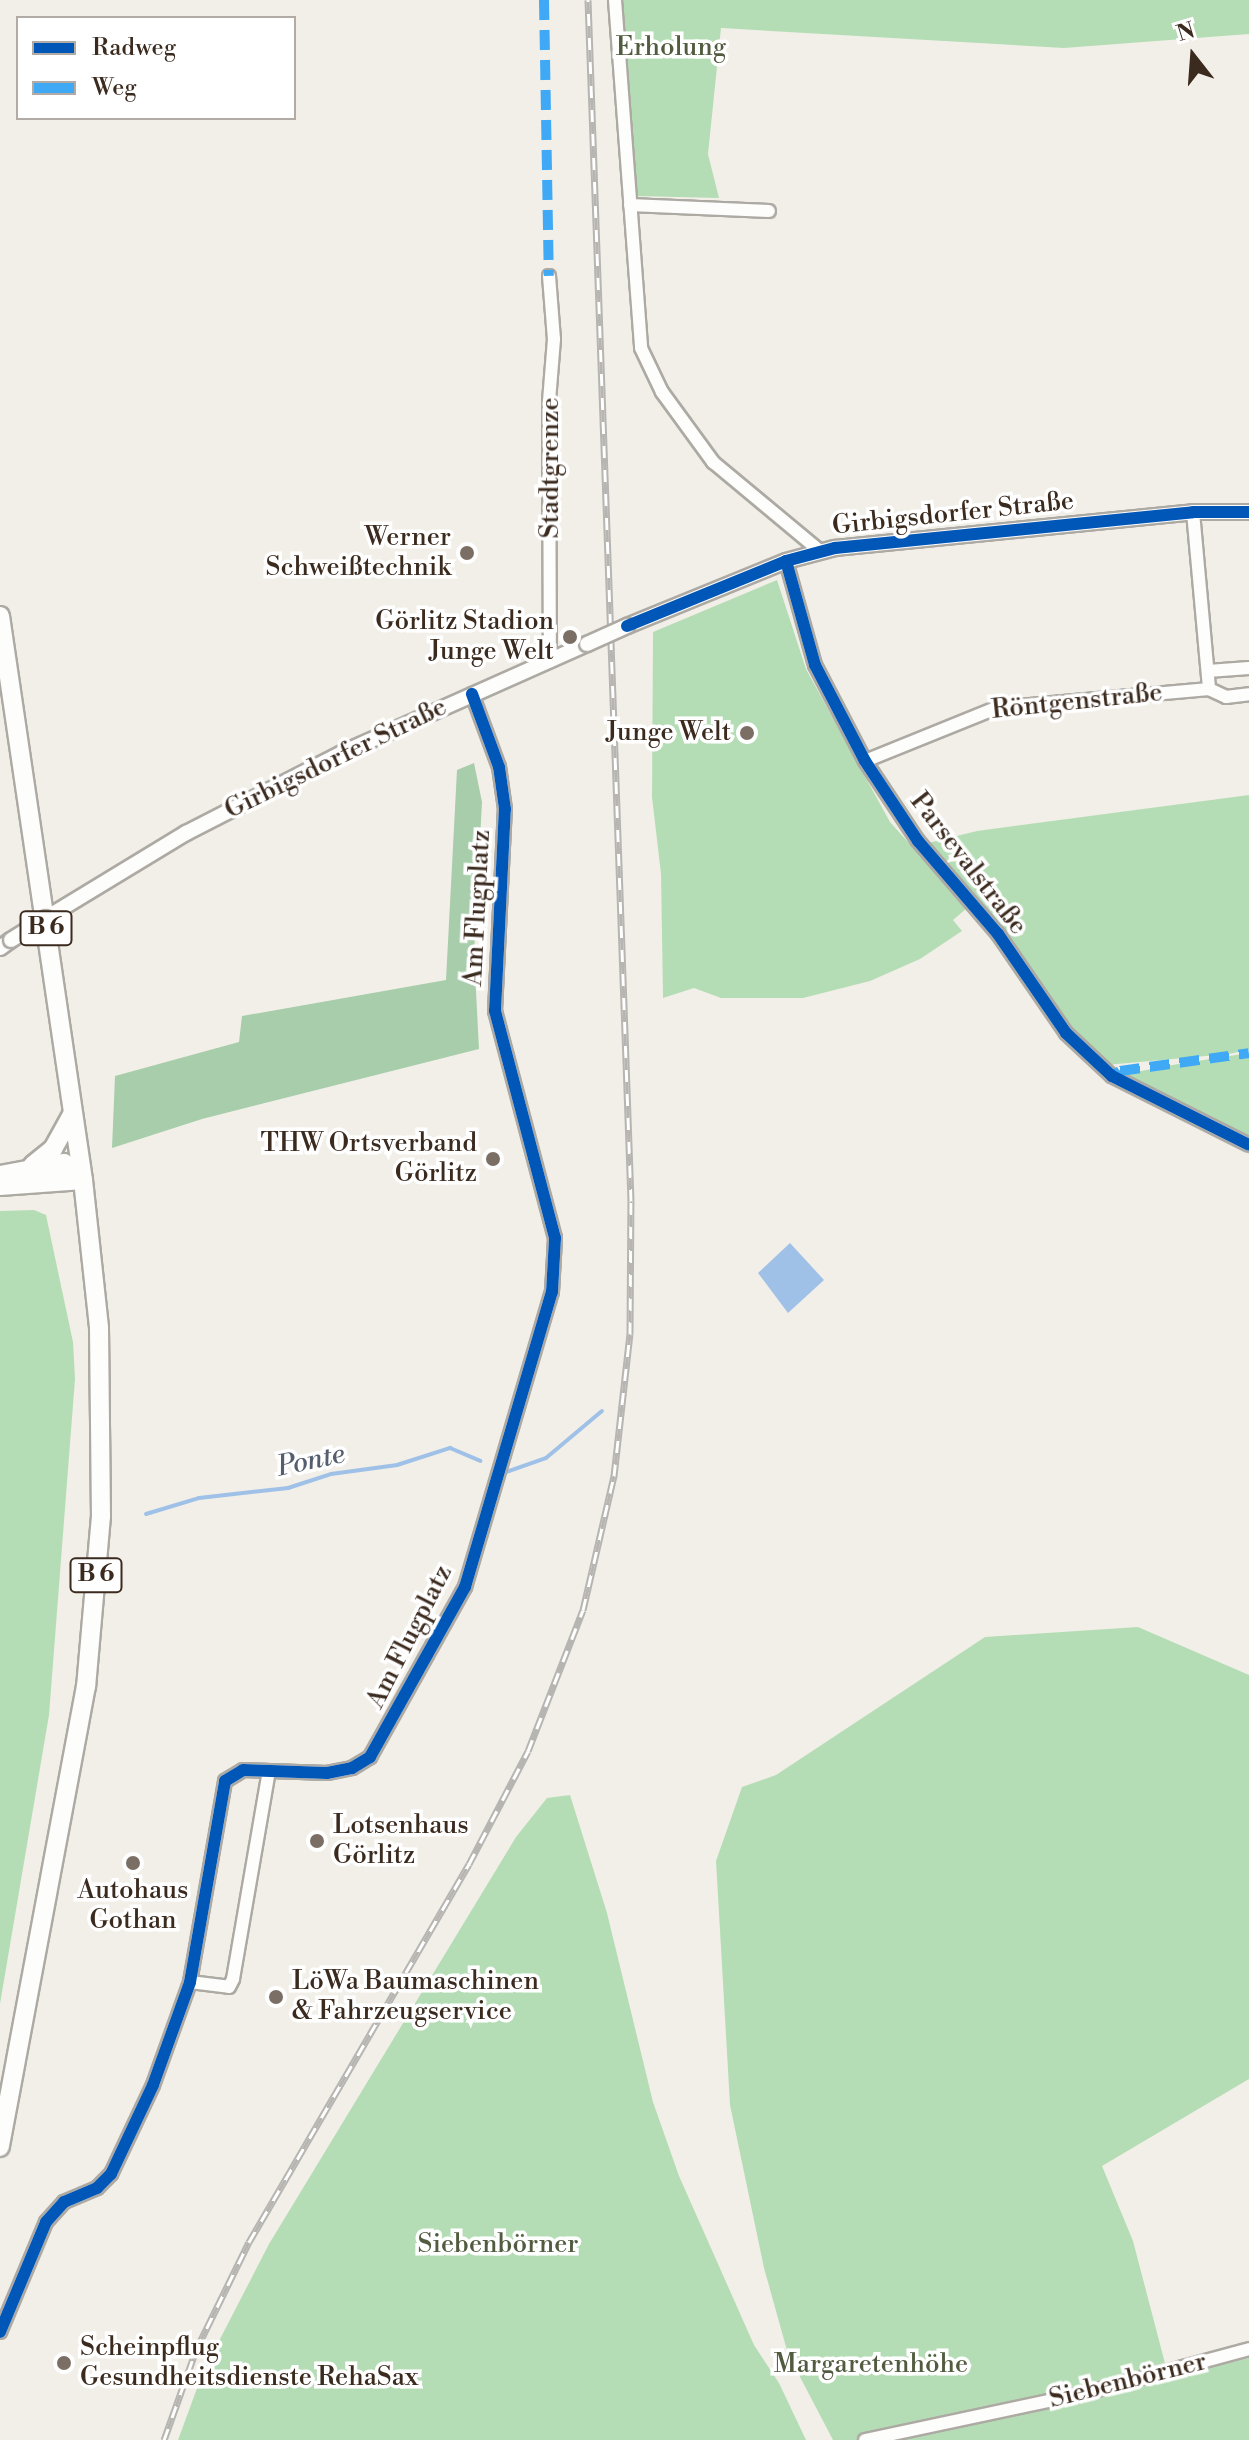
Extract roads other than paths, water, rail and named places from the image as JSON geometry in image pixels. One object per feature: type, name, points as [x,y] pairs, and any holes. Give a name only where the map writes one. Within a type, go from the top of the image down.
[{"type":"main road","name":"B 6","points":[[0,616],[83,1180],[99,1328],[101,1516],[86,1686],[0,2147]]},
{"type":"main road","points":[[33,1165],[61,1138],[72,1115]]},
{"type":"main road","points":[[0,1175],[33,1165],[64,1163],[83,1180]]},
{"type":"main road","points":[[0,1186],[83,1180]]},
{"type":"street","points":[[615,0],[641,348],[656,383],[713,462],[820,551]]},
{"type":"street","points":[[630,205],[769,211]]},
{"type":"street","name":"Stadtgrenze","points":[[549,276],[554,339],[549,401],[550,660]]},
{"type":"street","points":[[1193,512],[1209,689]]},
{"type":"street","name":"Girbigsdorfer Straße","points":[[6,944],[83,894],[275,787],[472,694],[786,561],[820,551],[1193,512],[1249,512]]},
{"type":"street","name":"Parsevalstraße","points":[[786,561],[815,665],[865,761],[918,841],[998,934],[1080,1051],[1112,1076],[1249,1145]]},
{"type":"street","points":[[1208,671],[1249,668]]},
{"type":"street","name":"Röntgenstraße","points":[[865,761],[996,708],[1209,689],[1226,697],[1249,694]]},
{"type":"street","name":"Am Flugplatz","points":[[0,2332],[46,2222],[64,2202],[97,2188],[111,2174],[153,2085],[190,1982],[225,1781],[233,1772],[352,1768],[370,1757],[465,1587],[552,1292],[555,1238],[495,1011],[505,809],[499,767],[472,694]]},
{"type":"street","points":[[190,1982],[229,1987],[233,1979],[269,1771]]},
{"type":"street","name":"Siebenbörner","points":[[865,2440],[1121,2385],[1249,2349]]},
{"type":"water","points":[[790,1243],[824,1280],[788,1313],[758,1273]]},
{"type":"waterway","name":"Ponte","points":[[506,1472],[546,1458],[602,1411]]},
{"type":"waterway","name":"Ponte","points":[[146,1514],[199,1498],[288,1488],[331,1474],[397,1465],[450,1448],[480,1461]]},
{"type":"railway","points":[[164,2440],[196,2350],[249,2242],[469,1864],[528,1751],[583,1610],[614,1476],[630,1334],[631,1201],[588,0]]},
{"type":"place","name":"Werner Schweißtechnik","points":[[467,553]]},
{"type":"place","name":"Görlitz Stadion Junge Welt","points":[[570,637]]},
{"type":"place","name":"Junge Welt","points":[[747,733]]},
{"type":"place","name":"THW Ortsverband Görlitz","points":[[493,1159]]},
{"type":"place","name":"Lotsenhaus Görlitz","points":[[317,1841]]},
{"type":"place","name":"Autohaus Gothan","points":[[133,1863]]},
{"type":"place","name":"LöWa Baumaschinen & Fahrzeugservice","points":[[276,1997]]},
{"type":"place","name":"Scheinpflug Gesundheitsdienste RehaSax","points":[[64,2363]]},
{"type":"park label","name":"Erholung","points":[[671,48]]},
{"type":"park label","name":"Margaretenhöhe","points":[[871,2365]]}]
